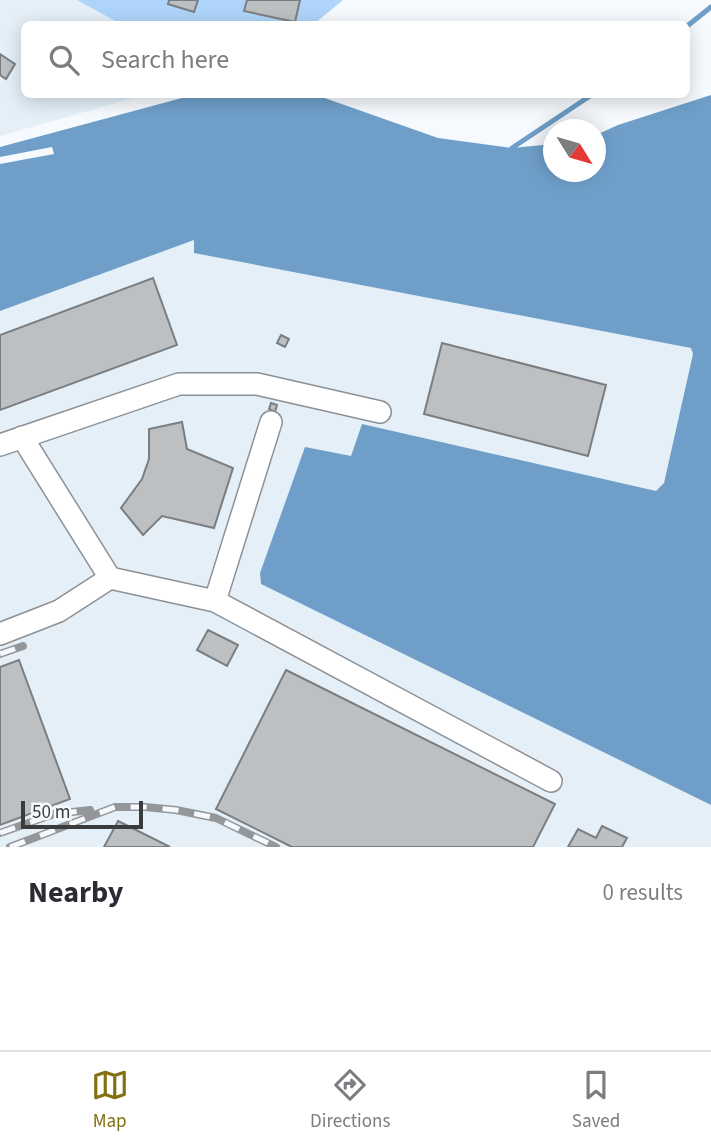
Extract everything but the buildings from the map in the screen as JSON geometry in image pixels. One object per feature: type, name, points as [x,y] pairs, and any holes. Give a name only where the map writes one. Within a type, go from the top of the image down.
[{"type":"lane","points":[[0,445],[179,384],[257,384],[380,412]]},
{"type":"lane","points":[[215,601],[271,422]]},
{"type":"lane","points":[[22,437],[110,578]]},
{"type":"lane","points":[[0,634],[59,611],[110,578],[215,601],[551,781]]},
{"type":"shaded area","points":[[0,0],[77,0],[115,21],[21,21],[21,98],[133,98],[0,136]]},
{"type":"shaded area","points":[[77,0],[343,0],[318,21],[115,21]]},
{"type":"shaded area","points":[[711,95],[711,805],[261,584],[260,573],[305,447],[351,456],[362,424],[656,491],[664,483],[693,354],[691,348],[194,253],[194,240],[0,311],[0,147],[182,98],[325,98],[438,138],[512,148],[543,145],[543,182],[606,182],[606,130]]},
{"type":"shaded area","points":[[194,240],[691,348],[693,354],[664,483],[656,492],[362,424],[351,456],[260,573],[261,584],[711,805],[711,847],[0,847],[0,311]]},
{"type":"pier","points":[[52,147],[54,154],[0,164],[0,157]]},
{"type":"waterway","points":[[690,24],[711,7]]},
{"type":"waterway","points":[[512,148],[587,98]]},
{"type":"railway","points":[[0,654],[23,646]]},
{"type":"railway","points":[[10,847],[115,807],[176,810],[216,818],[276,847]]},
{"type":"railway","points":[[0,833],[54,814],[90,810]]}]
